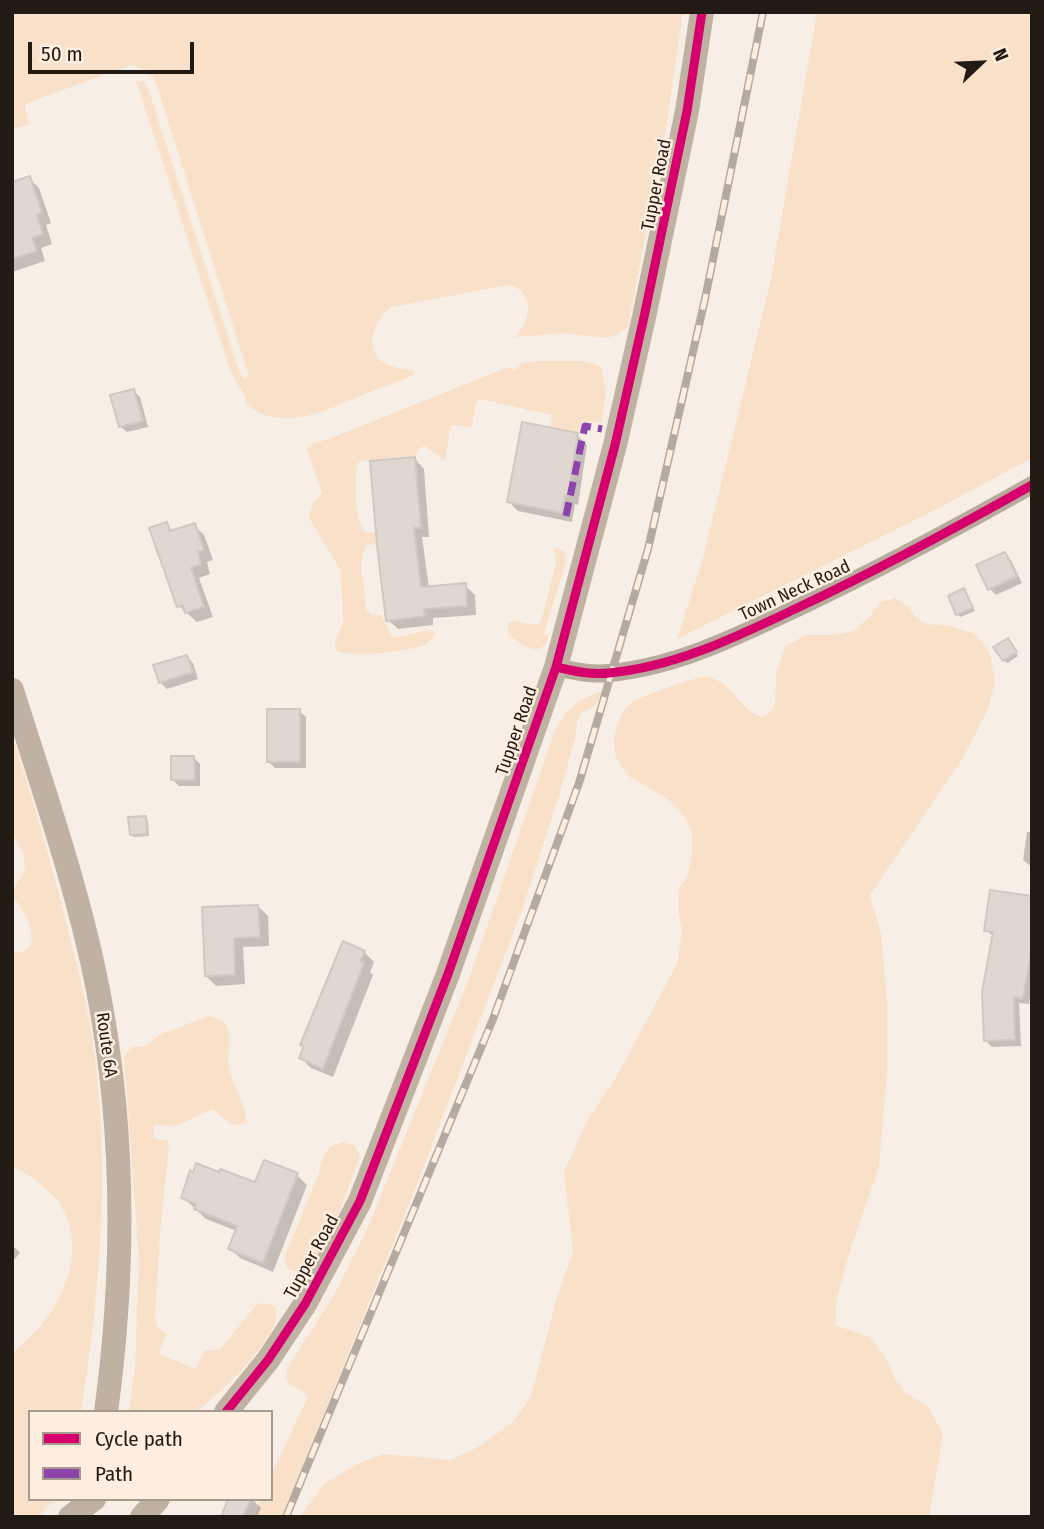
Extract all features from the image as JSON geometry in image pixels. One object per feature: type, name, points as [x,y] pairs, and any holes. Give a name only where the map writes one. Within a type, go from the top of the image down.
[{"type":"main road","name":"Tupper Road","points":[[228,1410],[268,1360],[300,1311],[360,1201],[448,974],[556,667],[615,445],[656,267],[688,111],[702,12]]},
{"type":"main road","name":"Route 6A","points":[[12,690],[70,877],[95,976],[107,1041],[120,1203],[117,1308],[106,1410]]},
{"type":"main road","points":[[142,1517],[156,1501]]},
{"type":"street","name":"Town Neck Road","points":[[556,667],[582,672],[611,673],[645,668],[706,650],[866,575],[1032,485]]},
{"type":"shaded area","points":[[12,12],[683,12],[665,134],[628,327],[617,335],[606,338],[564,333],[514,337],[524,324],[528,308],[523,293],[508,285],[392,307],[381,317],[374,332],[375,354],[383,362],[412,370],[414,374],[304,417],[273,417],[259,412],[245,403],[246,397],[232,375],[136,81],[145,83],[148,88],[238,368],[244,379],[249,376],[155,80],[145,69],[131,65],[27,103],[25,106],[29,124],[12,129]]},
{"type":"shaded area","points":[[817,12],[1032,12],[1032,458],[935,510],[677,639],[703,558],[771,279]]},
{"type":"shaded area","points":[[581,361],[601,366],[606,394],[601,423],[582,421],[579,432],[551,427],[552,415],[480,399],[476,402],[472,427],[451,425],[445,461],[425,446],[420,448],[415,456],[361,461],[357,464],[356,501],[359,520],[366,533],[385,532],[386,543],[366,545],[363,552],[366,609],[372,615],[381,615],[393,638],[430,630],[436,633],[424,645],[405,650],[353,654],[335,650],[335,641],[343,624],[341,571],[309,518],[313,503],[322,493],[307,449],[309,445],[508,367],[515,370],[522,363]]},
{"type":"shaded area","points":[[554,547],[564,551],[566,561],[544,634],[549,636],[541,648],[530,648],[508,634],[508,623],[518,620],[537,625],[541,622],[556,563]]},
{"type":"shaded area","points":[[895,598],[909,607],[915,616],[926,624],[950,626],[975,634],[989,651],[995,681],[988,709],[963,758],[870,895],[881,933],[887,1002],[887,1072],[879,1167],[837,1298],[835,1325],[869,1337],[885,1356],[895,1380],[907,1393],[928,1407],[943,1434],[929,1517],[300,1517],[326,1482],[364,1461],[383,1454],[451,1460],[480,1446],[514,1421],[531,1396],[557,1297],[573,1252],[564,1172],[588,1119],[617,1076],[677,964],[682,931],[678,912],[679,887],[690,867],[690,828],[675,806],[634,779],[616,758],[615,732],[626,708],[636,700],[702,677],[720,682],[746,708],[762,717],[775,705],[776,675],[785,647],[805,635],[833,635],[854,631],[881,602]]},
{"type":"shaded area","points":[[602,691],[596,705],[581,714],[577,723],[559,796],[521,913],[415,1189],[282,1517],[254,1517],[261,1501],[273,1501],[273,1472],[308,1397],[287,1380],[288,1367],[334,1295],[368,1227],[469,979],[555,730],[564,715],[586,698]]},
{"type":"shaded area","points":[[12,734],[49,858],[85,998],[98,1084],[101,1131],[98,1271],[81,1410],[28,1410],[28,1501],[53,1501],[38,1517],[12,1517],[12,1354],[53,1310],[67,1280],[72,1249],[67,1218],[55,1197],[12,1165],[12,952],[23,952],[32,943],[29,922],[13,897],[14,888],[25,871],[23,852],[12,833]]},
{"type":"shaded area","points":[[208,1016],[221,1021],[227,1027],[229,1067],[246,1121],[232,1125],[213,1109],[176,1126],[155,1125],[153,1138],[167,1140],[169,1143],[155,1317],[157,1326],[166,1334],[159,1354],[196,1369],[204,1351],[221,1349],[256,1305],[262,1303],[276,1308],[275,1321],[259,1349],[199,1410],[129,1410],[135,1368],[139,1260],[124,1055],[132,1047],[145,1046],[160,1035]]},
{"type":"shaded area","points":[[343,1142],[355,1146],[360,1156],[339,1212],[309,1270],[302,1273],[287,1269],[284,1258],[318,1176],[322,1158],[331,1146]]},
{"type":"building","points":[[30,176],[42,213],[37,215],[43,234],[32,238],[37,251],[12,259],[12,182]]},
{"type":"building","points":[[134,389],[143,421],[119,427],[110,395]]},
{"type":"building","points":[[522,422],[578,433],[568,496],[565,495],[562,513],[507,502]]},
{"type":"building","points":[[415,457],[421,528],[414,528],[421,587],[466,583],[467,606],[424,609],[425,616],[386,621],[370,461]]},
{"type":"building","points":[[167,522],[170,531],[195,523],[204,550],[198,552],[201,564],[191,568],[204,607],[185,613],[183,605],[177,607],[149,528]]},
{"type":"building","points":[[1005,552],[1017,576],[988,590],[976,565]]},
{"type":"building","points":[[964,588],[973,608],[956,615],[948,596]]},
{"type":"building","points":[[1008,638],[1017,652],[1003,661],[993,647]]},
{"type":"building","points":[[187,655],[193,672],[159,683],[153,665]]},
{"type":"building","points":[[267,709],[300,709],[300,762],[267,762]]},
{"type":"building","points":[[171,756],[194,756],[195,780],[171,780]]},
{"type":"building","points":[[146,816],[147,834],[130,835],[128,817]]},
{"type":"building","points":[[990,890],[1032,896],[1032,945],[1023,999],[1014,997],[1015,1040],[984,1041],[982,992],[993,932],[984,931]]},
{"type":"building","points":[[258,905],[260,937],[234,938],[235,975],[205,976],[202,907]]},
{"type":"building","points":[[343,941],[365,951],[360,962],[364,963],[323,1069],[299,1058],[304,1046],[300,1045]]},
{"type":"building","points":[[264,1160],[298,1173],[263,1263],[228,1249],[237,1226],[194,1209],[196,1204],[181,1198],[190,1170],[193,1172],[196,1163],[255,1182]]},
{"type":"building","points":[[227,1501],[250,1501],[243,1517],[221,1517]]},
{"type":"railway","points":[[286,1517],[493,1019],[579,783],[648,549],[705,299],[763,12]]},
{"type":"marked path","points":[[566,516],[585,426],[602,429]]},
{"type":"cycle path","points":[[228,1410],[268,1360],[305,1304],[360,1201],[448,974],[556,667],[615,445],[644,317],[687,111],[702,12]]},
{"type":"cycle path","points":[[556,667],[589,673],[634,670],[705,649],[855,580],[1032,485]]}]
